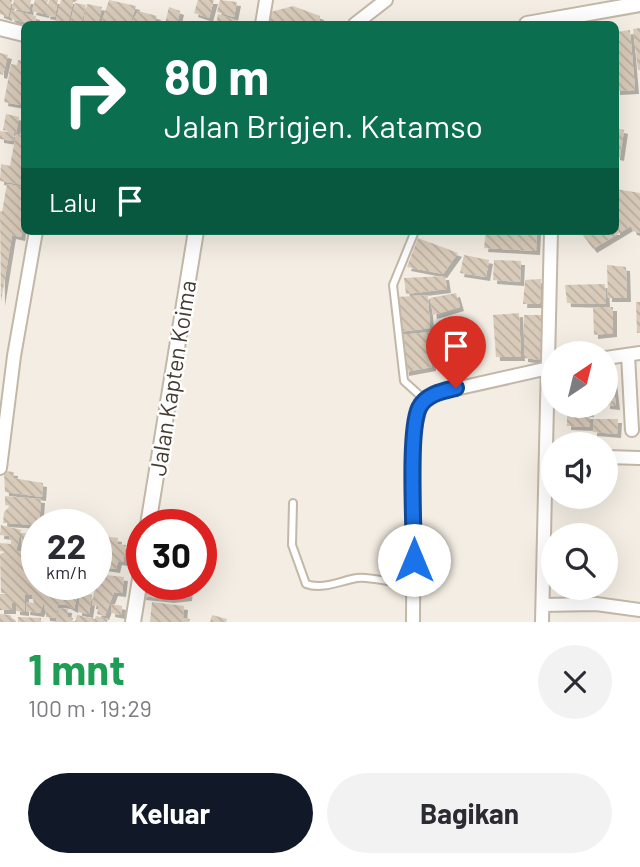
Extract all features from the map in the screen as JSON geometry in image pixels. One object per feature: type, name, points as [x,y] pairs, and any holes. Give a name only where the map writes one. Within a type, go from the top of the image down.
[{"type":"street","points":[[262,21],[266,0]]},
{"type":"street","points":[[359,21],[386,0]]},
{"type":"street","points":[[560,21],[640,4]]},
{"type":"street","points":[[0,28],[21,33]]},
{"type":"street","points":[[0,468],[13,356],[35,235]]},
{"type":"street","name":"Jalan Kapten Koima","points":[[151,509],[195,235]]},
{"type":"street","points":[[550,341],[551,235]]},
{"type":"street","points":[[632,429],[634,354]]},
{"type":"street","points":[[414,622],[414,433],[420,407],[430,397],[541,370]]},
{"type":"street","points":[[618,457],[640,458]]},
{"type":"street","points":[[542,622],[548,509]]},
{"type":"street","points":[[133,622],[137,600]]},
{"type":"street","points":[[543,605],[596,604],[640,610]]},
{"type":"lane","points":[[413,235],[394,279],[393,305],[404,381],[430,397]]},
{"type":"lane","points":[[293,503],[292,545],[306,584],[320,587],[365,578],[383,583],[414,585]]},
{"type":"building","points":[[0,0],[12,0],[8,17],[0,14]]},
{"type":"building","points":[[14,0],[31,0],[29,12],[12,8]]},
{"type":"building","points":[[35,0],[48,0],[45,14],[32,11]]},
{"type":"building","points":[[49,0],[58,0],[55,17],[46,15]]},
{"type":"building","points":[[61,0],[78,0],[73,3],[69,21],[56,21]]},
{"type":"building","points":[[109,0],[136,6],[131,21],[102,21]]},
{"type":"building","points":[[198,0],[214,0],[209,18],[194,13]]},
{"type":"building","points":[[220,0],[237,2],[234,17],[217,12]]},
{"type":"building","points":[[75,3],[86,5],[82,21],[71,21]]},
{"type":"building","points":[[87,4],[102,7],[99,21],[84,21]]},
{"type":"building","points":[[293,6],[320,16],[320,21],[267,21],[267,13]]},
{"type":"building","points":[[169,7],[180,11],[178,21],[166,21]]},
{"type":"building","points":[[12,10],[36,16],[35,21],[21,21],[10,17]]},
{"type":"building","points":[[138,11],[157,16],[155,21],[133,21]]},
{"type":"building","points":[[218,14],[238,21],[217,21]]},
{"type":"building","points":[[640,28],[640,70],[638,70],[633,29]]},
{"type":"building","points":[[630,30],[635,90],[619,91],[619,32]]},
{"type":"building","points":[[0,53],[8,55],[3,75],[0,74]]},
{"type":"building","points":[[18,60],[21,60],[20,105],[4,102],[11,64],[17,65]]},
{"type":"building","points":[[6,114],[19,117],[16,133],[3,130]]},
{"type":"building","points":[[619,129],[624,130],[619,157]]},
{"type":"building","points":[[0,131],[14,133],[13,141],[0,139]]},
{"type":"building","points":[[16,134],[21,135],[21,184],[0,181],[1,164],[10,166]]},
{"type":"building","points":[[7,184],[21,186],[21,237],[12,235],[1,302],[0,211],[2,212]]},
{"type":"building","points":[[619,190],[640,193],[640,233],[633,231],[631,226],[619,233]]},
{"type":"building","points":[[486,235],[537,235],[536,251],[484,248]]},
{"type":"building","points":[[583,235],[616,235],[593,249]]},
{"type":"building","points":[[418,238],[458,253],[443,274],[407,267]]},
{"type":"building","points":[[464,255],[489,260],[486,277],[460,273]]},
{"type":"building","points":[[494,260],[521,261],[520,282],[493,280]]},
{"type":"building","points":[[607,265],[626,267],[627,298],[608,298]]},
{"type":"building","points":[[445,276],[447,289],[406,294],[404,278]]},
{"type":"building","points":[[541,279],[540,304],[523,304],[525,280]]},
{"type":"building","points":[[605,284],[606,304],[567,303],[565,285]]},
{"type":"building","points":[[456,293],[460,307],[433,315],[430,298]]},
{"type":"building","points":[[428,295],[430,328],[399,332],[397,297]]},
{"type":"building","points":[[636,302],[640,302],[640,333],[637,333]]},
{"type":"building","points":[[593,307],[613,307],[613,333],[594,335]]},
{"type":"building","points":[[519,313],[521,357],[496,357],[493,315]]},
{"type":"building","points":[[524,315],[542,315],[541,360],[524,358]]},
{"type":"building","points":[[431,332],[432,367],[405,372],[401,335]]},
{"type":"building","points":[[463,333],[464,366],[443,366],[441,334]]},
{"type":"building","points":[[567,418],[590,418],[590,427],[567,426]]},
{"type":"building","points":[[594,419],[618,419],[617,432],[593,432]]},
{"type":"building","points":[[4,471],[14,472],[13,478],[43,483],[42,497],[5,492]]},
{"type":"building","points":[[5,496],[41,499],[40,509],[21,509],[21,524],[3,523],[4,512],[10,506],[5,505]]},
{"type":"building","points":[[1,525],[21,530],[16,551],[21,551],[21,600],[25,600],[25,612],[16,611],[16,603],[12,603],[12,610],[0,610],[0,594],[14,594],[1,593],[0,554],[5,552],[0,551],[0,543],[11,544],[11,541],[9,536],[0,535]]},
{"type":"building","points":[[112,537],[118,538],[117,544],[126,545],[123,562],[118,561],[116,569],[112,568]]},
{"type":"building","points":[[112,576],[124,577],[122,593],[114,592],[112,597]]},
{"type":"building","points":[[33,600],[67,600],[67,605],[58,604],[56,618],[46,617],[44,602],[40,613],[26,611],[27,602],[34,603]]},
{"type":"building","points":[[68,600],[76,600],[74,609],[67,605]]},
{"type":"building","points":[[79,600],[91,600],[89,614],[78,612]]},
{"type":"building","points":[[93,600],[111,600],[105,616],[97,614],[99,606],[92,605]]},
{"type":"building","points":[[152,602],[184,606],[183,618],[190,619],[189,622],[150,622]]},
{"type":"building","points":[[112,604],[122,606],[121,615],[111,613]]},
{"type":"building","points":[[59,608],[68,609],[67,617],[73,618],[72,622],[56,622]]},
{"type":"building","points":[[0,614],[10,615],[15,622],[0,622]]},
{"type":"building","points":[[77,615],[108,619],[107,622],[75,622]]},
{"type":"building","points":[[212,615],[227,619],[226,622],[210,622]]},
{"type":"building","points":[[18,617],[41,618],[41,622],[18,622]]},
{"type":"route","points":[[414,560],[414,433],[420,407],[433,394],[456,388]]}]
